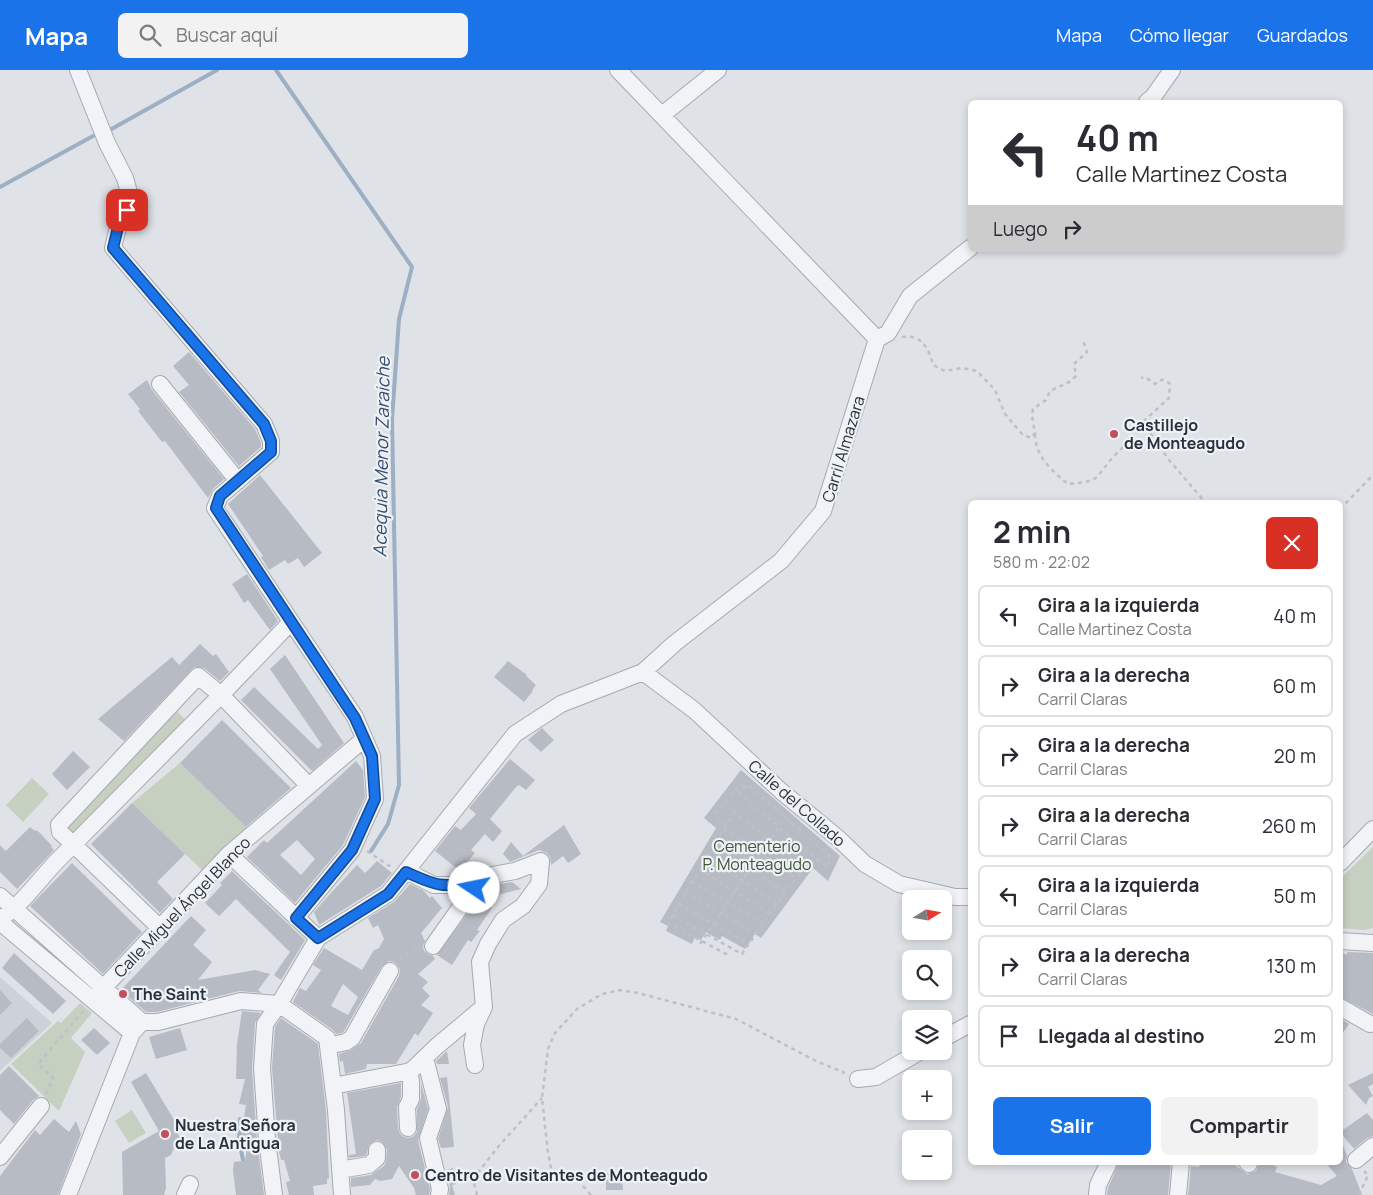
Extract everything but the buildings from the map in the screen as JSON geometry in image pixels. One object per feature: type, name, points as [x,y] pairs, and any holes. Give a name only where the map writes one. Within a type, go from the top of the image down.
[{"type":"street","points":[[78,70],[106,143],[125,178],[130,196],[127,210],[119,223],[113,248],[264,424],[271,441],[271,452],[220,496],[216,508],[355,718],[372,756],[375,799],[352,850],[296,918]]},
{"type":"street","points":[[618,70],[882,336]]},
{"type":"street","points":[[662,116],[718,70]]},
{"type":"street","points":[[1149,100],[1172,70]]},
{"type":"street","name":"Carril Almazara","points":[[643,672],[675,643],[781,561],[823,511],[882,336],[910,296],[968,250]]},
{"type":"street","points":[[160,384],[238,481]]},
{"type":"street","points":[[137,1027],[98,994],[0,921],[14,909],[54,865],[291,622]]},
{"type":"street","points":[[274,1195],[267,1140],[262,1068],[265,1024],[318,938],[388,894],[515,734],[561,704],[643,672]]},
{"type":"street","name":"Calle del Collado","points":[[643,672],[694,710],[865,864],[899,884],[955,897],[968,897]]},
{"type":"street","points":[[159,927],[60,832],[60,825],[198,676],[221,695],[309,786]]},
{"type":"street","name":"Calle Miguel Ángel Blanco","points":[[98,994],[229,854],[364,738]]},
{"type":"street","points":[[1343,860],[1373,828]]},
{"type":"street","points":[[229,854],[318,938]]},
{"type":"street","points":[[404,874],[434,885],[460,885],[487,876],[515,871],[541,861],[539,884],[523,906],[503,920],[488,944],[480,962],[484,1007],[476,1024],[472,1045],[475,1064]]},
{"type":"street","points":[[426,946],[474,888],[473,880]]},
{"type":"street","points":[[0,896],[98,994]]},
{"type":"street","points":[[1343,941],[1373,943]]},
{"type":"street","points":[[328,1046],[346,1042],[352,1038],[390,970]]},
{"type":"street","points":[[137,1027],[241,1001],[279,1004],[327,1038],[342,1195]]},
{"type":"street","points":[[333,1086],[411,1071],[484,1007]]},
{"type":"street","points":[[1343,1009],[1370,1024]]},
{"type":"street","points":[[952,1034],[968,1025]]},
{"type":"street","points":[[68,1195],[137,1027]]},
{"type":"street","points":[[425,1058],[438,1110],[428,1138],[439,1182],[439,1195]]},
{"type":"street","points":[[858,1079],[876,1077],[905,1060]]},
{"type":"street","points":[[408,1071],[411,1081],[411,1098],[407,1107],[408,1128]]},
{"type":"street","points":[[0,1157],[41,1106]]},
{"type":"street","points":[[1356,1160],[1373,1146]]},
{"type":"street","points":[[340,1170],[369,1165],[377,1158],[377,1150]]},
{"type":"street","points":[[1096,1195],[1098,1185],[1108,1165]]},
{"type":"street","points":[[1178,1195],[1181,1165]]},
{"type":"path","points":[[882,336],[896,338],[908,336],[922,341],[930,350],[933,365],[945,372],[962,368],[978,371],[995,390],[1005,414],[1022,434],[1031,438],[1035,433]]},
{"type":"path","points":[[1083,340],[1087,352],[1074,364],[1076,376],[1050,392],[1046,400],[1033,410],[1032,416],[1035,441],[1041,456],[1048,466],[1068,484],[1092,481],[1141,429],[1145,420],[1168,398],[1170,384],[1165,380],[1155,384],[1144,377],[1141,378]]},
{"type":"path","points":[[1141,429],[1148,431],[1169,460],[1204,500]]},
{"type":"path","points":[[1343,506],[1373,475]]},
{"type":"path","points":[[726,825],[715,814],[735,789],[748,785],[831,857],[827,867],[735,789]]},
{"type":"path","points":[[701,943],[734,891],[796,803]]},
{"type":"path","points":[[672,915],[706,936],[742,954],[785,892],[802,872],[802,867],[734,812],[714,844],[785,892]]},
{"type":"path","points":[[724,829],[760,854],[763,853],[797,878]]},
{"type":"path","points":[[364,848],[404,874]]},
{"type":"path","points":[[709,853],[668,923],[701,943],[730,956]]},
{"type":"path","points":[[707,857],[778,904]]},
{"type":"path","points":[[699,869],[771,914]]},
{"type":"path","points":[[691,881],[764,924]]},
{"type":"path","points":[[685,892],[757,934]]},
{"type":"path","points":[[678,904],[749,945]]},
{"type":"path","points":[[390,970],[416,946],[426,946]]},
{"type":"path","points":[[590,1195],[575,1177],[553,1178],[548,1154],[542,1098],[548,1049],[555,1033],[577,1009],[602,994],[620,990],[693,1006],[736,1019],[816,1061],[858,1079]]},
{"type":"path","points":[[41,1106],[54,1078],[38,1064],[98,994]]},
{"type":"path","points":[[477,1195],[473,1179],[498,1147],[542,1098]]},
{"type":"path","points":[[1356,1160],[1358,1166],[1368,1176],[1359,1195]]},
{"type":"shaded area","points":[[0,977],[52,1023],[0,1071]]},
{"type":"green space","points":[[175,709],[187,722],[75,836],[69,830],[68,824]]},
{"type":"green space","points":[[180,763],[249,830],[206,874],[132,803]]},
{"type":"green space","points":[[32,778],[49,794],[23,822],[6,805]]},
{"type":"green space","points":[[1373,847],[1373,928],[1364,930],[1343,928],[1343,876]]},
{"type":"green space","points":[[80,1003],[92,1013],[71,1038],[85,1052],[59,1111],[11,1064],[58,1021],[61,1023]]},
{"type":"green space","points":[[132,1110],[146,1133],[129,1143],[115,1121]]},
{"type":"waterway","points":[[108,131],[217,70]]},
{"type":"waterway","name":"Acequia Menor Zaraiche","points":[[276,70],[412,267],[399,319],[392,419],[399,785],[388,824],[371,851]]},
{"type":"waterway","points":[[0,187],[93,136]]},
{"type":"waterway","name":"Acequia Menor Zaraiche","points":[[240,1119],[239,1140],[243,1160]]},
{"type":"place","name":"Castillejo de Monteagudo","points":[[1114,434]]},
{"type":"place","name":"The Saint","points":[[123,994]]},
{"type":"place","name":"Nuestra Señora de La Antigua","points":[[165,1134]]},
{"type":"place","name":"Centro de Visitantes de Monteagudo","points":[[415,1175]]},
{"type":"route","points":[[127,210],[119,223],[113,248],[264,424],[271,441],[271,452],[220,496],[216,508],[355,718],[372,756],[375,799],[352,850],[296,918],[318,938],[388,894],[406,872],[434,885],[460,885],[473,880],[474,888]]},
{"type":"park label","name":"Cementerio P. Monteagudo","points":[[757,855]]}]
